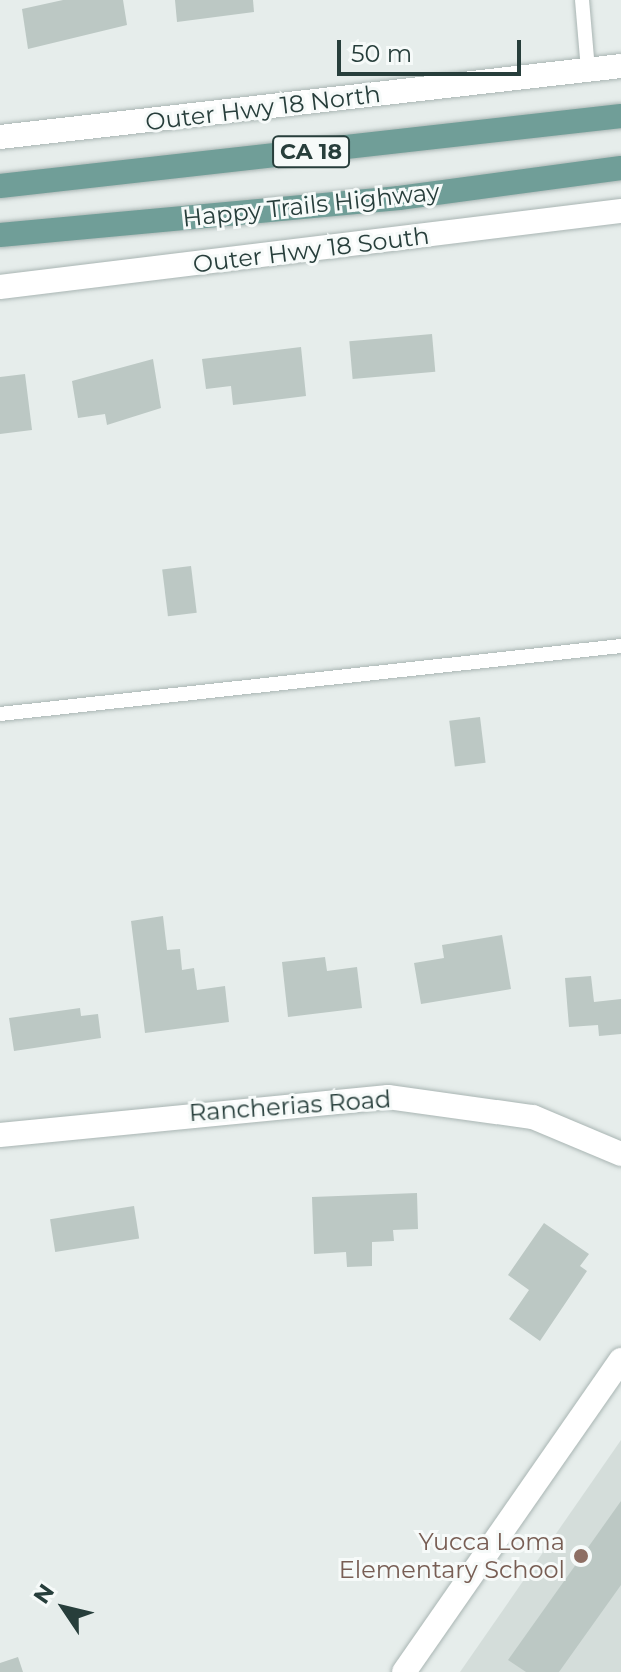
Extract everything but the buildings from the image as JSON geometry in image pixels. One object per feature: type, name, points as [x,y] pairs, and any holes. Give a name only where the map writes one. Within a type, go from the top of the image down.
[{"type":"main road","name":"CA 18","points":[[0,186],[621,116]]},
{"type":"main road","name":"Happy Trails Highway","points":[[0,235],[399,198],[621,168]]},
{"type":"street","name":"Outer Hwy 18 North","points":[[0,137],[621,66]]},
{"type":"street","name":"Outer Hwy 18 South","points":[[0,287],[621,211]]},
{"type":"street","name":"Rancherias Road","points":[[0,1135],[388,1097],[533,1117],[621,1154]]},
{"type":"street","points":[[404,1672],[621,1360]]},
{"type":"lane","points":[[582,0],[588,70]]},
{"type":"lane","points":[[0,714],[621,646]]},
{"type":"shaded area","name":"Yucca Loma Elementary School","points":[[621,1440],[621,1672],[460,1672]]},
{"type":"place","name":"Yucca Loma Elementary School","points":[[581,1556]]}]
